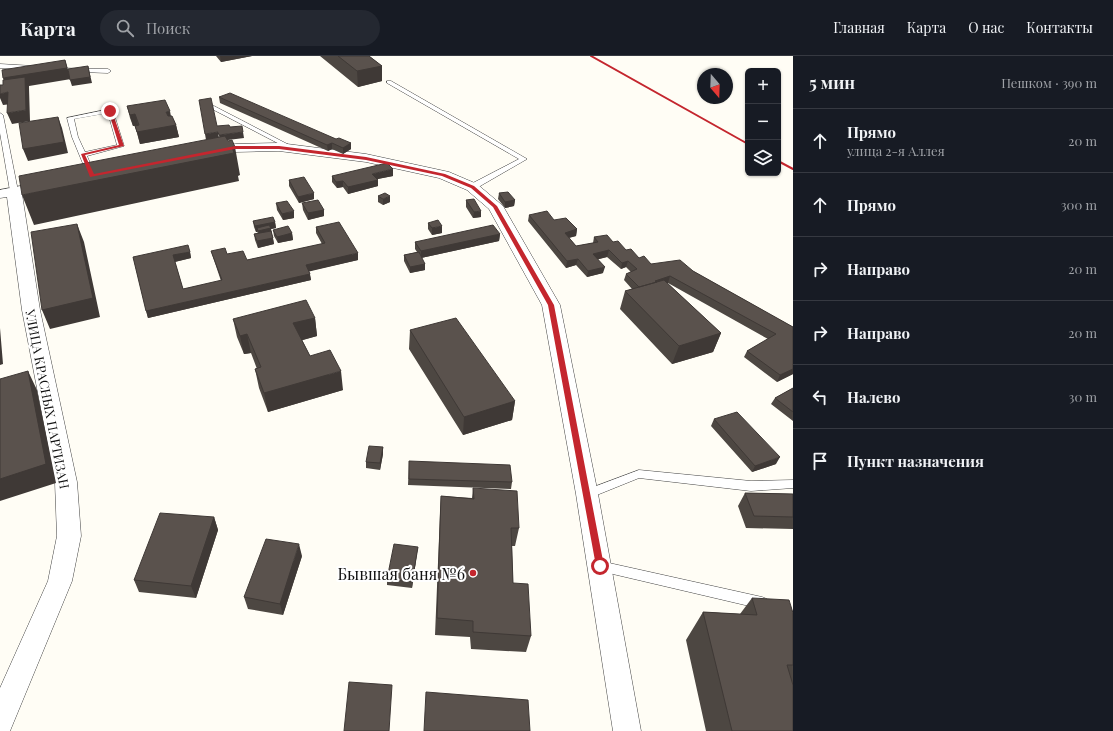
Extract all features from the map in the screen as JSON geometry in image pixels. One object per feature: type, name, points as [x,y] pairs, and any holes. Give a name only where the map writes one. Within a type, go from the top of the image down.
[{"type":"street","points":[[190,156],[235,148],[279,147],[293,150],[366,158],[444,175],[472,187],[495,206],[551,305],[600,566],[627,731]]},
{"type":"street","points":[[76,179],[100,174]]},
{"type":"street","points":[[7,193],[61,182]]},
{"type":"street","name":"УЛИЦА КРАСНЫХ ПАРТИЗАН","points":[[0,721],[60,581],[69,536],[66,482],[7,193]]},
{"type":"lane","points":[[0,66],[39,68]]},
{"type":"lane","points":[[46,68],[108,71]]},
{"type":"lane","points":[[389,82],[524,159],[472,187]]},
{"type":"lane","points":[[214,108],[293,150]]},
{"type":"lane","points":[[83,154],[122,146],[110,111],[70,118],[75,137],[83,154],[100,174]]},
{"type":"lane","name":"УЛИЦА КРАСНЫХ ПАРТИЗАН","points":[[0,115],[7,193]]},
{"type":"lane","points":[[587,494],[639,474],[751,486],[793,484]]},
{"type":"lane","points":[[600,566],[772,606]]},
{"type":"building","points":[[338,56],[369,56],[382,66],[357,71]]},
{"type":"building","points":[[65,60],[67,68],[3,78],[2,70]]},
{"type":"building","points":[[88,66],[90,77],[70,80],[68,69]]},
{"type":"building","points":[[25,77],[26,110],[7,113],[8,92],[0,94],[0,85],[3,85],[3,80]]},
{"type":"building","points":[[230,93],[336,139],[339,138],[351,143],[343,148],[332,143],[327,145],[219,97]]},
{"type":"building","points":[[211,98],[217,126],[242,126],[243,132],[219,135],[218,132],[205,134],[199,100]]},
{"type":"building","points":[[165,100],[170,111],[166,112],[168,116],[172,116],[176,125],[137,132],[135,126],[139,125],[135,114],[130,115],[127,106]]},
{"type":"building","points":[[58,117],[64,142],[23,149],[19,123]]},
{"type":"building","points":[[225,136],[228,141],[232,140],[235,147],[232,147],[234,153],[22,195],[19,176]]},
{"type":"building","points":[[387,163],[393,169],[372,174],[378,180],[348,187],[343,181],[336,182],[332,176]]},
{"type":"building","points":[[304,177],[314,193],[298,197],[289,180]]},
{"type":"building","points":[[508,192],[515,200],[505,202],[499,193]]},
{"type":"building","points":[[385,193],[390,196],[383,199],[378,196]]},
{"type":"building","points":[[474,199],[481,211],[474,212],[466,200]]},
{"type":"building","points":[[318,200],[324,210],[308,213],[302,203]]},
{"type":"building","points":[[287,201],[294,211],[282,214],[276,203]]},
{"type":"building","points":[[547,211],[554,220],[566,218],[577,229],[565,233],[576,246],[598,242],[594,237],[607,235],[613,242],[618,241],[626,250],[631,249],[639,258],[644,256],[651,264],[680,260],[693,271],[793,327],[793,369],[780,375],[747,351],[776,334],[670,276],[655,281],[657,282],[639,287],[626,274],[637,269],[628,261],[622,263],[609,250],[593,254],[605,267],[588,271],[578,259],[567,261],[529,215]]},
{"type":"building","points":[[273,217],[275,222],[255,226],[253,221]]},
{"type":"building","points":[[438,220],[442,226],[432,228],[428,223]]},
{"type":"building","points":[[339,222],[358,253],[306,265],[310,274],[146,311],[133,257],[188,245],[190,252],[173,255],[183,289],[222,280],[211,251],[225,248],[227,254],[243,251],[247,260],[325,243],[316,227]]},
{"type":"building","points":[[77,224],[93,298],[42,310],[31,232]]},
{"type":"building","points":[[269,225],[271,228],[258,231],[257,228]]},
{"type":"building","points":[[493,225],[500,234],[421,251],[415,242]]},
{"type":"building","points":[[288,226],[292,233],[277,237],[273,230]]},
{"type":"building","points":[[271,231],[273,238],[257,241],[254,234]]},
{"type":"building","points":[[419,252],[425,264],[410,267],[404,255]]},
{"type":"building","points":[[664,280],[721,333],[679,346],[625,291]]},
{"type":"building","points":[[306,300],[315,318],[293,323],[310,356],[330,350],[341,371],[264,393],[255,369],[261,367],[247,334],[240,336],[233,319]]},
{"type":"building","points":[[456,318],[515,401],[464,417],[410,330]]},
{"type":"building","points":[[28,371],[46,464],[0,479],[0,379]]},
{"type":"building","points":[[793,388],[793,412],[775,398]]},
{"type":"building","points":[[737,412],[780,457],[755,466],[714,419]]},
{"type":"building","points":[[369,446],[383,447],[380,463],[366,462]]},
{"type":"building","points":[[409,461],[510,465],[512,482],[409,479]]},
{"type":"building","name":"Бывшая баня №6","points":[[473,488],[517,491],[519,528],[511,528],[513,583],[528,584],[531,636],[473,632],[473,621],[437,618],[441,496],[474,499]]},
{"type":"building","points":[[745,493],[793,494],[793,517],[754,516]]},
{"type":"building","points":[[160,513],[214,517],[191,586],[134,580]]},
{"type":"building","points":[[266,539],[299,544],[280,604],[244,597]]},
{"type":"building","points":[[394,544],[418,547],[412,582],[387,579]]},
{"type":"building","points":[[752,598],[789,600],[793,613],[793,665],[787,665],[793,685],[793,731],[732,731],[703,612],[757,615]]},
{"type":"building","points":[[349,682],[392,685],[389,731],[344,731]]},
{"type":"building","points":[[426,692],[528,700],[530,731],[424,731]]},
{"type":"railway","points":[[591,56],[745,142]]},
{"type":"railway","points":[[781,163],[793,169]]},
{"type":"place","name":"Бывшая баня №6","points":[[473,573]]},
{"type":"route","points":[[110,111],[122,146],[83,154],[92,176],[235,148],[279,147],[321,154],[366,158],[444,175],[472,187],[495,206],[551,305],[600,566]]}]
